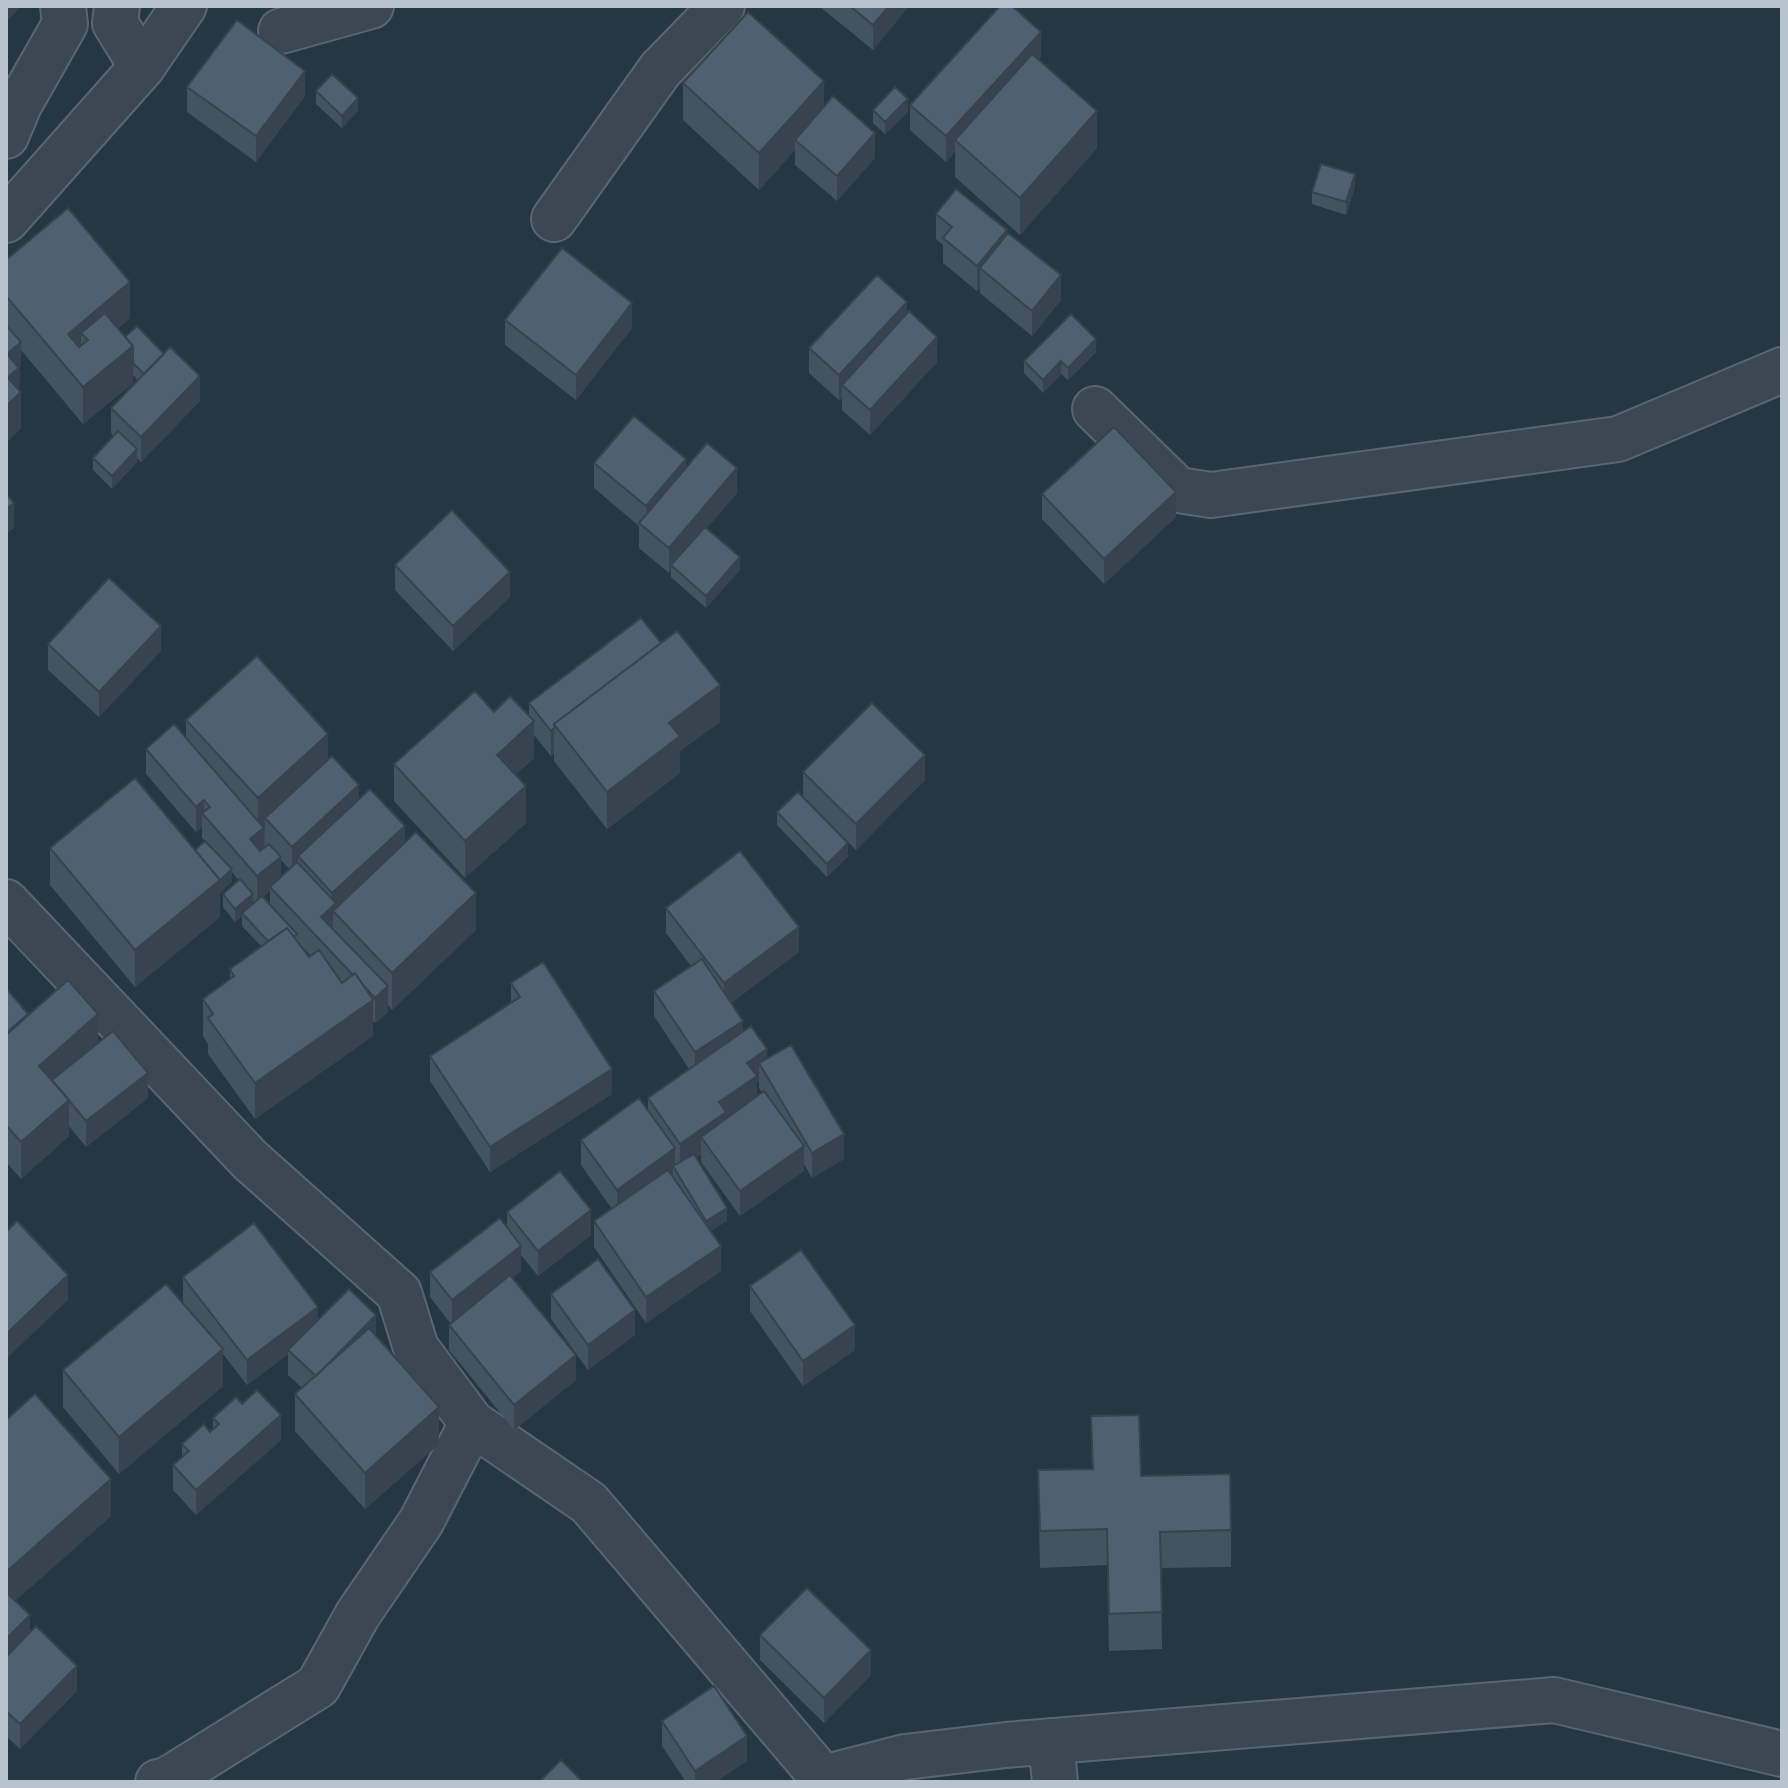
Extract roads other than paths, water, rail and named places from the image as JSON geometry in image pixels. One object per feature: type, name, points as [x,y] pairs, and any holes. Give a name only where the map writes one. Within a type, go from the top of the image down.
[{"type":"street","points":[[14,212],[6,138],[19,105],[65,24],[63,6]]},
{"type":"street","points":[[117,6],[115,23],[142,67]]},
{"type":"street","points":[[14,212],[142,67],[184,6]]},
{"type":"street","points":[[281,31],[371,6]]},
{"type":"street","points":[[554,219],[660,70],[708,9]]},
{"type":"street","points":[[1095,409],[1178,490],[1211,495],[1618,439],[1782,370]]},
{"type":"street","points":[[6,902],[250,1160],[399,1293],[416,1348],[472,1423],[589,1503],[824,1780],[905,1757],[1053,1761],[1554,1700],[1782,1754]]},
{"type":"street","points":[[158,1782],[167,1780],[318,1686],[358,1614],[421,1522],[472,1423]]}]
